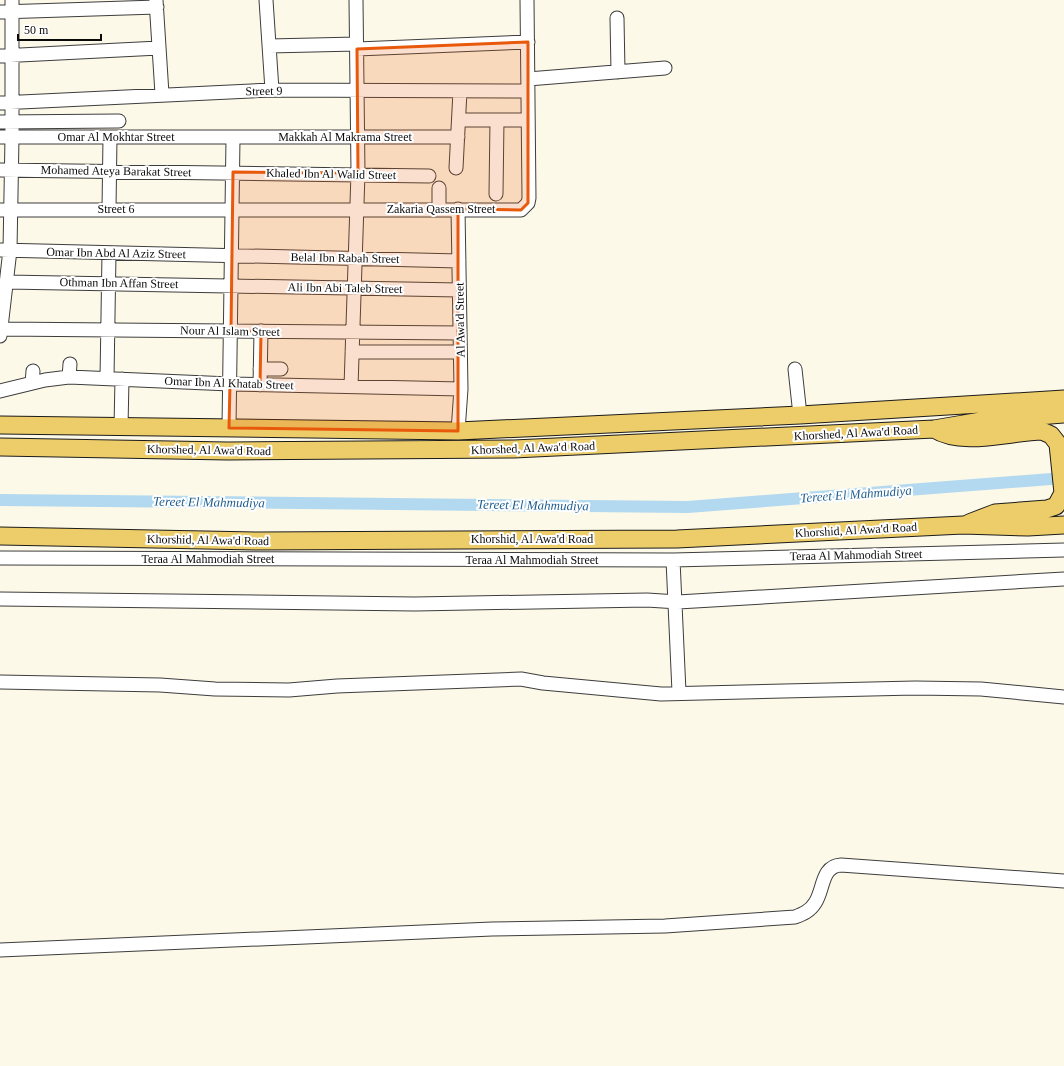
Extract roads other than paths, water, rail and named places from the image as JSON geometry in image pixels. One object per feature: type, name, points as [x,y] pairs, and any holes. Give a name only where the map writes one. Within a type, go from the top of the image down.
[{"type":"main road","name":"Khorshed, Al Awa'd Road","points":[[0,425],[458,431],[800,415],[1064,399]]},
{"type":"main road","name":"Khorshed, Al Awa'd Road","points":[[0,447],[228,451],[514,449],[934,429],[987,420],[1064,414]]},
{"type":"main road","points":[[934,429],[948,436],[962,438],[1042,431],[1051,435],[1058,444],[1063,493],[1060,502],[1052,508],[995,513],[963,525]]},
{"type":"main road","name":"Khorshid, Al Awa'd Road","points":[[0,536],[256,540],[677,539],[963,525],[1028,527],[1064,525]]},
{"type":"street","points":[[266,0],[272,90]]},
{"type":"street","points":[[351,387],[358,174],[356,0]]},
{"type":"street","points":[[459,120],[528,120],[528,0]]},
{"type":"street","points":[[0,333],[2,306],[7,282],[5,210],[6,56],[8,8],[157,3],[162,94]]},
{"type":"street","points":[[617,18],[618,72]]},
{"type":"street","points":[[269,46],[357,47],[528,42]]},
{"type":"street","points":[[6,56],[159,48]]},
{"type":"street","name":"Street 9","points":[[6,102],[272,90],[460,91],[528,85],[618,72],[665,68]]},
{"type":"street","points":[[456,168],[460,91]]},
{"type":"street","points":[[496,194],[497,120]]},
{"type":"street","name":"Zakaria Qassem Street","points":[[356,209],[521,210],[525,207],[529,198],[528,120]]},
{"type":"street","points":[[6,122],[119,121]]},
{"type":"street","name":"Omar Al Mokhtar Street","points":[[6,137],[233,138]]},
{"type":"street","points":[[109,209],[110,137]]},
{"type":"street","name":"Makkah Al Makrama Street","points":[[233,138],[458,137]]},
{"type":"street","points":[[229,428],[233,138]]},
{"type":"street","name":"Mohamed Ateya Barakat Street","points":[[6,170],[233,172]]},
{"type":"street","name":"Khaled Ibn Al Walid Street","points":[[233,172],[429,176]]},
{"type":"street","points":[[438,188],[439,209]]},
{"type":"street","name":"Street 6","points":[[5,210],[356,209]]},
{"type":"street","name":"Al Awa'd Street","points":[[458,209],[460,290],[460,389],[458,431]]},
{"type":"street","name":"Omar Ibn Abd Al Aziz Street","points":[[5,250],[232,255]]},
{"type":"street","points":[[107,379],[109,252]]},
{"type":"street","name":"Belal Ibn Rabah Street","points":[[232,255],[459,261]]},
{"type":"street","name":"Othman Ibn Affan Street","points":[[7,282],[231,286]]},
{"type":"street","name":"Ali Ibn Abi Taleb Street","points":[[231,286],[460,290]]},
{"type":"street","name":"Nour Al Islam Street","points":[[0,333],[108,330],[460,333]]},
{"type":"street","points":[[260,385],[261,331]]},
{"type":"street","points":[[352,352],[460,352]]},
{"type":"street","points":[[260,369],[281,369]]},
{"type":"street","points":[[795,369],[800,415]]},
{"type":"street","name":"Omar Ibn Al Khatab Street","points":[[0,391],[33,377],[70,370],[107,379],[260,385],[460,389]]},
{"type":"street","points":[[121,427],[122,379]]},
{"type":"street","name":"Teraa Al Mahmodiah Street","points":[[0,558],[674,560],[1064,550]]},
{"type":"street","points":[[674,560],[679,692]]},
{"type":"street","points":[[0,599],[335,604],[646,600],[675,602],[1064,579]]},
{"type":"street","points":[[0,682],[160,685],[215,689],[289,690],[337,686],[521,679],[543,683],[661,694],[679,692],[915,688],[982,689],[1064,697]]},
{"type":"street","points":[[0,950],[492,929],[665,926],[795,918],[810,909],[816,902],[829,870],[841,865],[1064,881]]},
{"type":"waterway","name":"Tereet El Mahmudiya","points":[[0,500],[688,507],[1064,478]]}]
